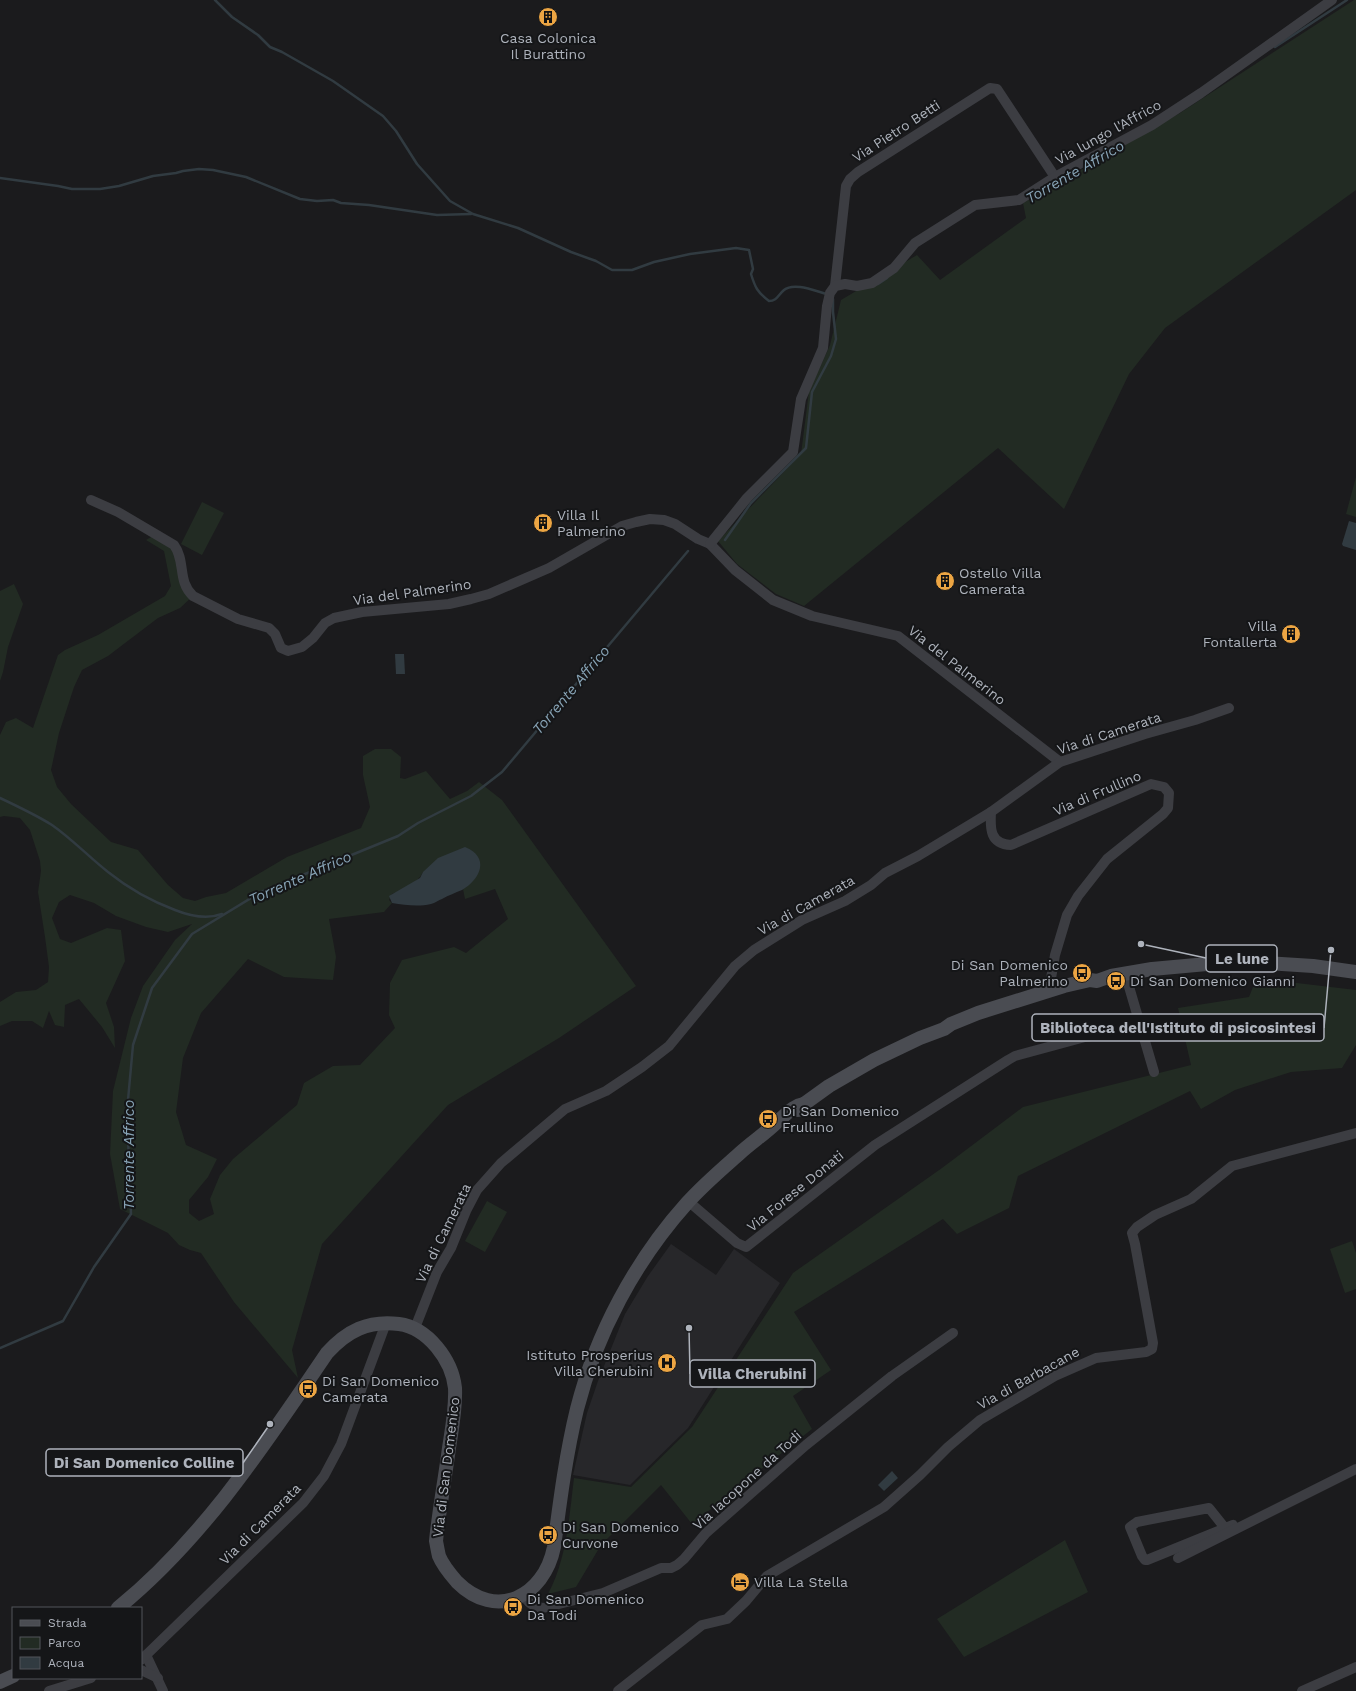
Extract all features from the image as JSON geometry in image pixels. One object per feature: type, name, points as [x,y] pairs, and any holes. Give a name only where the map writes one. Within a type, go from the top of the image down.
[{"type":"main road","name":"Via di San Domenico","points":[[119,1607],[154,1576],[231,1491],[327,1353],[350,1332],[366,1326],[386,1323],[400,1324],[415,1328],[431,1340],[440,1351],[449,1368],[455,1387],[454,1416],[436,1541],[439,1556],[446,1569],[470,1593],[487,1601],[501,1602],[511,1600],[523,1594],[538,1581],[549,1564],[554,1547],[572,1429],[587,1374],[605,1330],[627,1287],[649,1252],[688,1201],[720,1170],[761,1134],[778,1122],[782,1116],[874,1060],[920,1038],[944,1030],[951,1024],[978,1013],[1049,990],[1090,980],[1104,974],[1111,976],[1181,966],[1242,963],[1313,966],[1356,972]]},
{"type":"main road","points":[[0,1682],[12,1676]]},
{"type":"street","name":"Via lungo l'Affrico","points":[[834,286],[845,284],[857,286],[872,283],[894,268],[915,242],[975,205],[1019,200],[1055,177],[1152,125],[1201,93],[1332,0]]},
{"type":"street","name":"Via Pietro Betti","points":[[834,286],[846,186],[850,179],[858,172],[990,88],[997,88],[1055,177]]},
{"type":"street","points":[[710,544],[747,498],[793,452],[801,399],[823,348],[827,306],[830,293],[834,286]]},
{"type":"street","name":"Via del Palmerino","points":[[91,500],[118,512],[174,545],[179,554],[184,584],[187,591],[193,596],[238,619],[269,628],[275,634],[281,648],[288,650],[302,647],[313,638],[325,623],[334,618],[362,612],[449,604],[471,600],[489,594],[549,568],[615,530],[636,522],[664,520],[675,524],[698,540],[710,544],[742,576],[773,600],[812,616],[898,636],[1060,762]]},
{"type":"street","name":"Via di Camerata","points":[[415,1328],[437,1272],[451,1248],[466,1211],[477,1190],[501,1163],[565,1109],[606,1091],[642,1067],[669,1046],[736,966],[754,950],[802,920],[845,901],[871,885],[885,873],[918,856],[991,812],[1060,762],[1229,708]]},
{"type":"street","name":"Via di Frullino","points":[[991,812],[990,823],[993,837],[998,841],[1011,845],[1151,784],[1164,787],[1169,793],[1168,808],[1163,814],[1107,859],[1078,896],[1067,915],[1053,963],[1049,990]]},
{"type":"street","points":[[1053,963],[1059,980],[1064,986]]},
{"type":"street","points":[[1125,973],[1154,1072]]},
{"type":"street","name":"Via Forese Donati","points":[[688,1201],[737,1243],[746,1247],[875,1145],[1008,1060],[1016,1056],[1085,1037],[1141,1028]]},
{"type":"street","name":"Via di Barbacane","points":[[618,1691],[702,1625],[727,1619],[746,1601],[767,1576],[884,1507],[948,1447],[980,1420],[1055,1376],[1096,1358],[1146,1352],[1152,1349],[1153,1343],[1136,1251],[1132,1237],[1132,1233],[1137,1227],[1155,1215],[1191,1199],[1232,1166],[1356,1134]]},
{"type":"street","name":"Via di Camerata","points":[[144,1658],[303,1503],[324,1476],[341,1444],[386,1323]]},
{"type":"street","name":"Via Iacopone da Todi","points":[[523,1594],[530,1604],[543,1608],[603,1593],[661,1568],[671,1568],[677,1565],[684,1560],[706,1533],[806,1445],[892,1376],[953,1333]]},
{"type":"street","points":[[1178,1558],[1356,1469]]},
{"type":"street","points":[[1225,1528],[1209,1508],[1137,1522],[1130,1527],[1145,1560],[1233,1525],[1235,1529]]},
{"type":"street","points":[[144,1658],[158,1678],[164,1691]]},
{"type":"street","points":[[1302,1691],[1356,1667]]},
{"type":"street","points":[[142,1670],[158,1678]]},
{"type":"street","points":[[49,1691],[87,1679]]},
{"type":"shaded area","name":"Istituto Prosperius Villa Cherubini","points":[[671,1244],[716,1275],[734,1249],[780,1283],[688,1428],[630,1485],[573,1475],[587,1413],[625,1314],[648,1276]]},
{"type":"green space","points":[[1356,0],[1356,190],[1165,328],[1129,374],[1064,509],[998,448],[804,606],[776,594],[737,564],[718,541],[801,454],[809,391],[830,345],[841,300],[917,255],[940,280],[1026,218],[1023,203],[1180,113]]},
{"type":"green space","points":[[1356,477],[1356,517],[1346,514]]},
{"type":"green space","points":[[202,502],[224,513],[202,555],[181,544]]},
{"type":"green space","points":[[156,534],[174,545],[193,596],[180,608],[158,618],[108,656],[82,670],[74,687],[59,733],[51,770],[57,787],[71,804],[111,842],[138,850],[168,885],[183,898],[195,901],[226,893],[287,857],[361,828],[370,807],[363,775],[363,756],[375,749],[391,749],[401,757],[400,778],[405,779],[426,771],[450,799],[467,791],[479,782],[502,800],[636,986],[559,1038],[448,1105],[322,1244],[292,1350],[298,1378],[234,1302],[201,1253],[179,1245],[168,1233],[120,1209],[110,1154],[113,1091],[131,1018],[143,986],[175,940],[192,924],[168,932],[146,927],[116,916],[94,903],[70,895],[59,902],[52,918],[60,939],[71,943],[107,928],[121,930],[125,961],[106,1003],[114,1027],[115,1048],[102,1027],[79,999],[65,1005],[64,1027],[55,1025],[49,1011],[43,1028],[32,1021],[12,1021],[0,1026],[0,1002],[16,992],[36,990],[48,982],[49,967],[38,892],[41,871],[40,861],[30,830],[20,818],[0,817],[0,735],[6,722],[16,718],[33,728],[58,655],[65,650],[98,635],[165,596],[171,586],[164,551],[146,540]],"holes":[[[423,872],[475,878],[463,889],[465,899],[495,889],[508,919],[466,953],[454,947],[402,960],[390,983],[389,1015],[395,1028],[360,1065],[333,1066],[304,1083],[297,1105],[233,1159],[220,1175],[210,1199],[214,1214],[199,1221],[189,1213],[189,1200],[208,1177],[217,1159],[186,1145],[176,1112],[183,1058],[201,1013],[248,959],[284,977],[333,980],[336,957],[329,919],[384,912],[392,903],[389,900],[392,894],[414,883]]]},
{"type":"green space","points":[[14,584],[23,604],[8,647],[0,681],[0,591]]},
{"type":"green space","points":[[1280,981],[1356,990],[1356,1045],[1342,1068],[1291,1072],[1235,1090],[1201,1109],[1190,1091],[1018,1176],[1009,1208],[957,1234],[943,1219],[794,1312],[831,1370],[793,1396],[812,1429],[692,1524],[661,1485],[601,1545],[576,1587],[548,1594],[563,1552],[569,1523],[574,1478],[631,1487],[692,1427],[793,1273],[942,1168],[1023,1107],[1191,1065],[1178,1008],[1249,997],[1253,987]]},
{"type":"green space","points":[[487,1201],[507,1212],[485,1252],[465,1241]]},
{"type":"green space","points":[[1352,1241],[1356,1253],[1356,1289],[1345,1293],[1330,1249]]},
{"type":"green space","points":[[1065,1540],[1088,1592],[964,1657],[937,1619]]},
{"type":"water","points":[[1349,521],[1356,523],[1356,550],[1343,546],[1342,544]]},
{"type":"water","points":[[395,654],[404,654],[405,674],[396,674]]},
{"type":"water","points":[[465,847],[473,851],[478,856],[480,862],[478,874],[469,885],[462,890],[431,904],[416,906],[392,903],[389,896],[420,878],[423,872],[438,858]]},
{"type":"water","points":[[892,1471],[898,1478],[884,1491],[878,1485]]},
{"type":"waterway","points":[[215,0],[232,17],[258,35],[270,47],[282,52],[333,81],[383,116],[396,131],[417,164],[450,201],[473,214],[518,228],[571,252],[596,261],[612,270],[632,270],[654,262],[690,254],[736,248],[749,250],[753,269],[751,274],[754,282],[759,292],[769,301],[776,299],[784,290],[793,287],[805,288],[827,294]]},
{"type":"waterway","name":"Torrente Affrico","points":[[1275,47],[1347,0]]},
{"type":"waterway","points":[[0,178],[72,189],[100,189],[119,186],[153,176],[199,169],[213,170],[246,177],[300,199],[317,201],[333,200],[341,203],[369,205],[437,215],[471,214]]},
{"type":"waterway","name":"Torrente Affrico","points":[[1054,184],[1063,178]]},
{"type":"waterway","name":"Torrente Affrico","points":[[878,284],[887,278]]},
{"type":"waterway","name":"Torrente Affrico","points":[[725,540],[751,503],[806,448],[812,392],[831,356],[836,339],[833,299]]},
{"type":"waterway","name":"Torrente Affrico","points":[[0,1348],[63,1321],[94,1267],[131,1214],[127,1111],[133,1045],[152,988],[192,934],[261,892],[398,836],[418,823],[471,796],[502,772],[688,551]]},
{"type":"waterway","points":[[0,798],[52,825],[116,878],[149,898],[186,914],[204,917],[222,914]]},
{"type":"place","name":"Casa Colonica Il Burattino","points":[[548,17]]},
{"type":"place","name":"Villa Il Palmerino","points":[[543,523]]},
{"type":"place","name":"Ostello Villa Camerata","points":[[945,581]]},
{"type":"place","name":"Villa Fontallerta","points":[[1291,634]]},
{"type":"place","name":"Le lune","points":[[1141,944]]},
{"type":"place","name":"Biblioteca dell'Istituto di psicosintesi","points":[[1331,950]]},
{"type":"place","name":"Di San Domenico Palmerino","points":[[1082,973]]},
{"type":"place","name":"Di San Domenico Gianni","points":[[1116,981]]},
{"type":"place","name":"Di San Domenico Frullino","points":[[768,1119]]},
{"type":"place","name":"Villa Cherubini","points":[[689,1328]]},
{"type":"place","name":"Istituto Prosperius Villa Cherubini","points":[[667,1363]]},
{"type":"place","name":"Di San Domenico Camerata","points":[[308,1389]]},
{"type":"place","name":"Di San Domenico Colline","points":[[270,1424]]},
{"type":"place","name":"Di San Domenico Curvone","points":[[548,1535]]},
{"type":"place","name":"Villa La Stella","points":[[740,1582]]},
{"type":"place","name":"Di San Domenico Da Todi","points":[[513,1607]]}]
